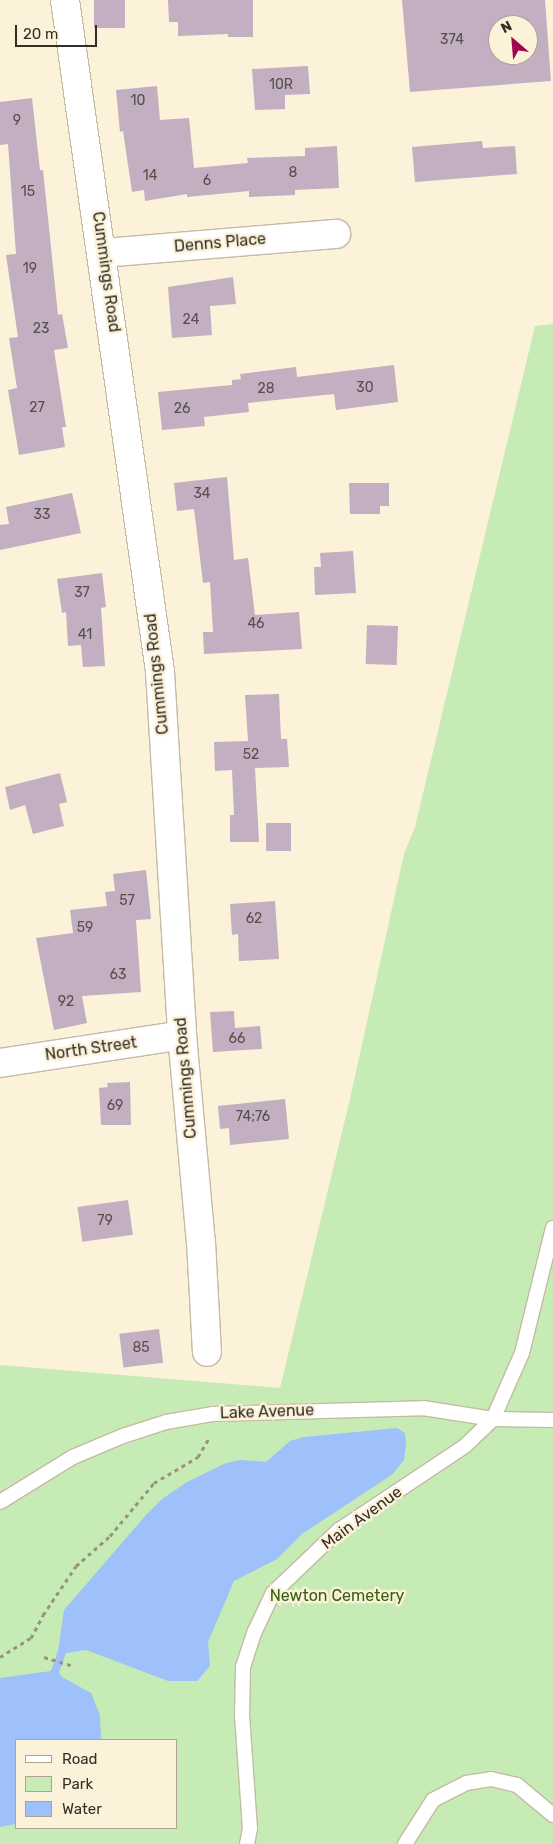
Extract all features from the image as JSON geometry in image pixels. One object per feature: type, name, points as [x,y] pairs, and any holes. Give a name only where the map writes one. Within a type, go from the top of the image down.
[{"type":"street","name":"Cummings Road","points":[[66,0],[103,253],[160,672],[182,1035],[201,1242],[207,1352]]},
{"type":"street","name":"Denns Place","points":[[103,253],[336,234]]},
{"type":"street","name":"North Street","points":[[0,1064],[182,1035]]},
{"type":"lane","points":[[493,1419],[522,1353],[553,1228]]},
{"type":"lane","name":"Lake Avenue","points":[[0,1502],[73,1457],[106,1443],[166,1422],[213,1414],[423,1408],[493,1419],[553,1420]]},
{"type":"lane","name":"Main Avenue","points":[[247,1844],[250,1829],[242,1716],[243,1667],[255,1630],[273,1593],[340,1530],[465,1446],[493,1419]]},
{"type":"lane","points":[[406,1844],[433,1800],[466,1783],[491,1779],[517,1785],[553,1815]]},
{"type":"path","points":[[0,1657],[32,1638],[42,1615],[76,1566],[110,1536],[138,1499],[154,1483],[204,1450],[213,1427],[213,1414]]},
{"type":"path","points":[[44,1657],[70,1665]]},
{"type":"green space","name":"Newton Cemetery","points":[[553,324],[553,1844],[0,1844],[0,1365],[280,1388],[350,1099],[404,854],[415,827],[535,326]]},
{"type":"water","points":[[397,1428],[405,1433],[404,1460],[393,1474],[302,1534],[277,1559],[234,1581],[208,1642],[210,1666],[197,1681],[168,1681],[86,1650],[66,1653],[59,1673],[62,1677],[91,1693],[100,1715],[101,1739],[15,1739],[15,1824],[0,1827],[0,1678],[51,1671],[58,1651],[64,1610],[162,1499],[187,1482],[226,1463],[240,1460],[266,1462],[290,1441],[304,1437]]},
{"type":"building","points":[[94,0],[125,0],[125,28],[94,28]]},
{"type":"building","points":[[168,0],[253,0],[253,37],[228,37],[228,34],[178,36],[178,22],[169,22]]},
{"type":"building","points":[[402,0],[545,0],[551,81],[410,92]]},
{"type":"building","points":[[308,66],[310,94],[285,95],[285,109],[255,110],[252,69]]},
{"type":"building","points":[[157,86],[160,120],[189,118],[194,168],[248,163],[247,158],[305,156],[305,148],[337,146],[339,188],[295,190],[295,195],[249,197],[249,191],[187,197],[187,194],[145,201],[144,190],[132,192],[123,131],[120,132],[116,90]]},
{"type":"building","points":[[32,98],[40,170],[43,170],[58,315],[62,314],[68,348],[54,350],[66,427],[62,427],[65,447],[19,455],[8,390],[17,388],[9,338],[18,337],[6,255],[16,254],[8,144],[0,145],[0,102]]},
{"type":"building","points":[[482,141],[483,148],[515,146],[517,174],[415,182],[412,147]]},
{"type":"building","points":[[233,277],[236,304],[210,306],[212,335],[172,338],[168,287]]},
{"type":"building","points":[[394,365],[398,402],[336,410],[334,394],[248,403],[249,412],[204,417],[205,426],[162,430],[158,392],[232,385],[232,380],[241,379],[240,374],[296,367],[297,377]]},
{"type":"building","points":[[227,477],[234,560],[248,558],[255,615],[299,612],[302,649],[204,654],[203,632],[213,632],[210,582],[203,583],[194,509],[177,511],[174,483]]},
{"type":"building","points":[[349,483],[389,483],[389,506],[380,506],[380,514],[350,514]]},
{"type":"building","points":[[72,493],[81,533],[0,550],[0,525],[9,524],[6,507]]},
{"type":"building","points":[[353,551],[356,593],[315,595],[314,567],[321,567],[320,553]]},
{"type":"building","points":[[102,573],[106,607],[101,608],[105,666],[83,667],[81,645],[68,646],[66,612],[62,613],[57,579]]},
{"type":"building","points":[[367,625],[398,626],[397,665],[366,664]]},
{"type":"building","points":[[279,694],[281,739],[287,739],[289,767],[255,768],[259,842],[230,842],[230,815],[234,815],[232,770],[215,771],[214,742],[248,741],[245,695]]},
{"type":"building","points":[[60,773],[67,802],[59,804],[64,826],[33,834],[25,805],[10,810],[5,787]]},
{"type":"building","points":[[266,823],[291,823],[291,851],[266,851]]},
{"type":"building","points":[[146,870],[151,919],[136,920],[141,992],[82,996],[87,1023],[54,1030],[36,938],[73,933],[70,910],[107,906],[105,892],[115,891],[113,874]]},
{"type":"building","points":[[275,901],[279,959],[239,961],[238,934],[232,935],[230,904]]},
{"type":"building","points":[[234,1011],[235,1028],[260,1026],[262,1049],[213,1052],[210,1012]]},
{"type":"building","points":[[130,1082],[131,1125],[101,1125],[99,1088],[108,1087],[107,1083]]},
{"type":"building","points":[[285,1099],[289,1139],[230,1145],[229,1128],[220,1129],[218,1106]]},
{"type":"building","points":[[128,1200],[133,1235],[82,1242],[77,1207]]},
{"type":"building","points":[[159,1329],[163,1363],[123,1368],[119,1334]]}]
